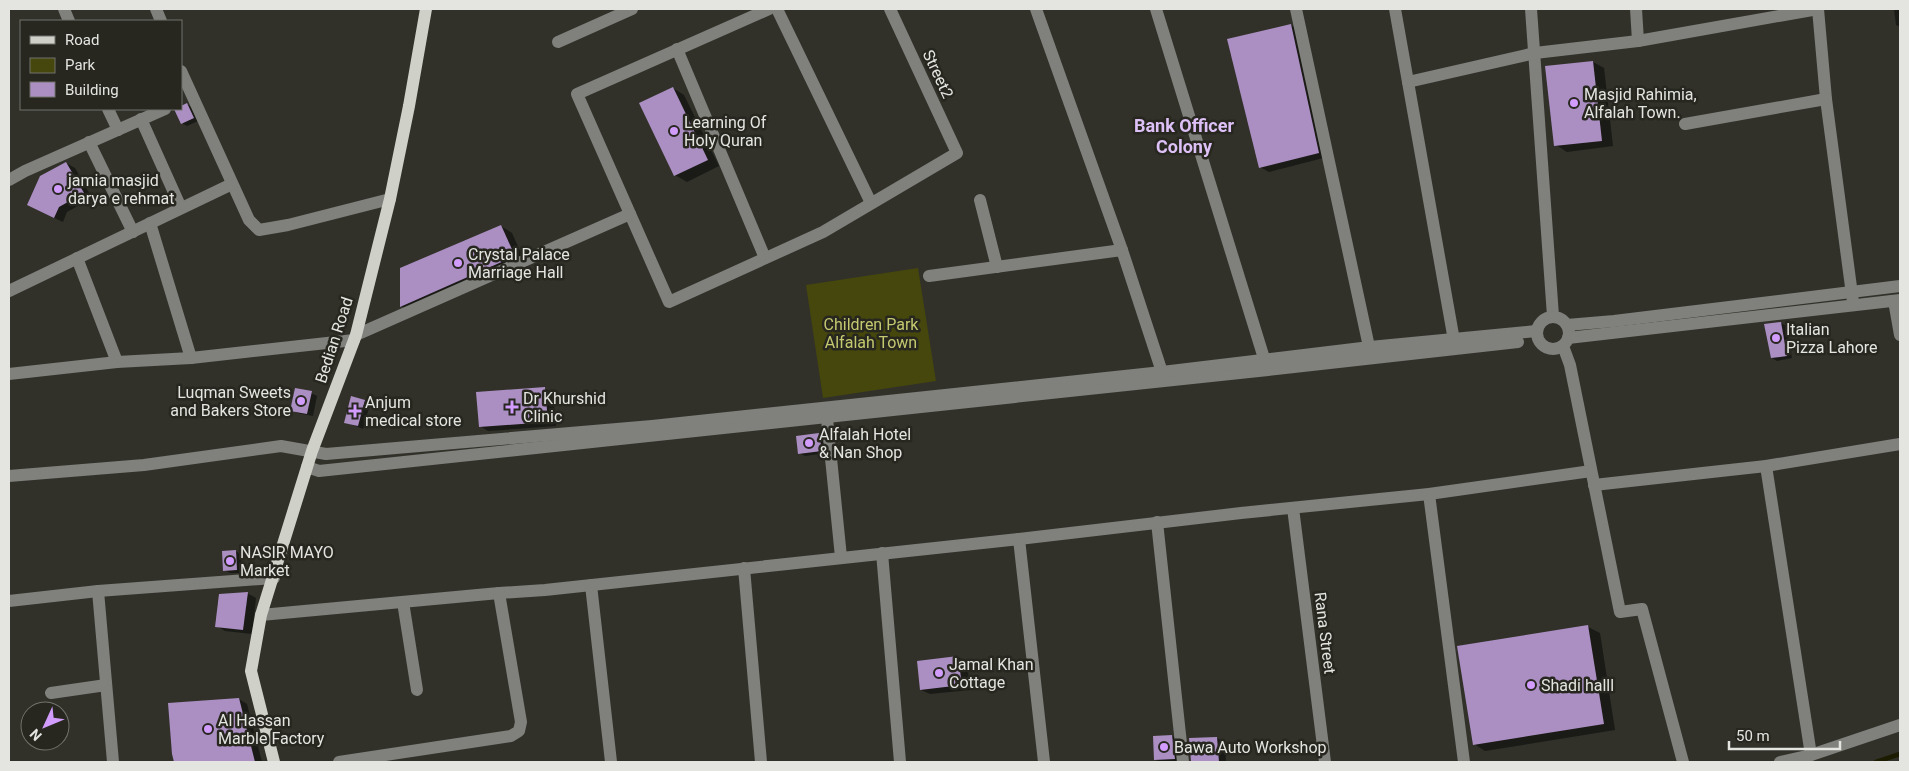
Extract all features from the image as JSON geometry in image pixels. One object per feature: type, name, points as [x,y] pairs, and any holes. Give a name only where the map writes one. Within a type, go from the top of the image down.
[{"type":"main road","name":"Bedian Road","points":[[274,762],[251,671],[261,616],[312,451],[355,338],[390,199],[426,9]]},
{"type":"street","points":[[558,42],[632,9]]},
{"type":"street","points":[[769,9],[576,94],[670,302],[823,232],[871,203],[777,9]]},
{"type":"street","name":"Street2","points":[[871,203],[957,153],[890,9]]},
{"type":"street","points":[[1036,9],[1122,250],[1162,372]]},
{"type":"street","points":[[1156,9],[1267,365]]},
{"type":"street","points":[[1296,9],[1371,352]]},
{"type":"street","points":[[1395,9],[1455,344]]},
{"type":"street","points":[[1531,9],[1553,316]]},
{"type":"street","points":[[1636,9],[1638,41]]},
{"type":"street","points":[[1408,82],[1535,53],[1638,41],[1818,9],[1826,99],[1852,299]]},
{"type":"street","points":[[677,49],[765,258]]},
{"type":"street","points":[[182,76],[187,99],[249,220],[259,230],[288,226],[390,199]]},
{"type":"street","points":[[1685,124],[1826,99]]},
{"type":"street","points":[[108,110],[118,130]]},
{"type":"street","points":[[9,180],[25,171],[163,110]]},
{"type":"street","points":[[141,120],[181,208]]},
{"type":"street","points":[[89,142],[132,232]]},
{"type":"street","points":[[9,291],[232,184]]},
{"type":"street","points":[[980,200],[997,267]]},
{"type":"street","points":[[9,374],[117,362],[191,358],[355,338],[630,214]]},
{"type":"street","points":[[150,223],[191,358]]},
{"type":"street","points":[[929,276],[1122,250]]},
{"type":"street","points":[[77,258],[117,362]]},
{"type":"street","points":[[1683,762],[1642,608],[1620,612],[1570,366],[1566,336],[1559,318],[1553,316],[1542,321],[1537,335],[1542,345],[1549,349],[1556,349],[1566,336],[1852,299],[1900,286]]},
{"type":"street","points":[[1852,299],[1897,300],[1900,335]]},
{"type":"street","points":[[9,476],[144,465],[281,446],[326,454],[826,412],[1537,335]]},
{"type":"street","points":[[307,467],[319,471],[1162,372],[1267,365]]},
{"type":"street","points":[[826,412],[841,557]]},
{"type":"street","points":[[1594,485],[1766,466],[1900,444]]},
{"type":"street","points":[[407,448],[409,461]]},
{"type":"street","points":[[1766,466],[1810,755]]},
{"type":"street","points":[[261,616],[498,592],[591,585],[1019,539],[1157,522],[1429,494],[1592,471]]},
{"type":"street","points":[[1429,494],[1464,762]]},
{"type":"street","name":"Rana Street","points":[[1293,508],[1325,762]]},
{"type":"street","points":[[1157,522],[1184,762]]},
{"type":"street","points":[[1019,539],[1044,762]]},
{"type":"street","points":[[882,553],[900,762]]},
{"type":"street","points":[[744,568],[760,762]]},
{"type":"street","points":[[9,602],[98,591],[274,578]]},
{"type":"street","points":[[591,585],[611,762]]},
{"type":"street","points":[[98,591],[113,762]]},
{"type":"street","points":[[339,762],[511,736],[519,731],[521,722],[498,592]]},
{"type":"street","points":[[403,602],[417,690]]},
{"type":"street","points":[[51,694],[106,685]]},
{"type":"street","points":[[1780,762],[1810,755],[1900,724]]},
{"type":"green space","name":"Children Park Alfalah Town","points":[[918,268],[936,381],[823,398],[806,285]]},
{"type":"building","points":[[1291,24],[1319,153],[1259,168],[1227,39]]},
{"type":"building","name":"Masjid Rahimia, Alfalah Town.","points":[[1593,61],[1602,141],[1554,146],[1545,66]]},
{"type":"building","name":"Learning Of Holy Quran","points":[[673,87],[708,160],[674,176],[639,103]]},
{"type":"building","points":[[187,103],[194,118],[181,124],[174,110],[182,110],[182,106]]},
{"type":"building","name":"jamia masjid darya e rehmat","points":[[66,162],[84,193],[59,207],[54,218],[27,205],[40,176]]},
{"type":"building","name":"Crystal Palace Marriage Hall","points":[[501,225],[515,256],[400,307],[400,268]]},
{"type":"building","name":"Italian Pizza Lahore","points":[[1781,322],[1787,356],[1771,358],[1764,324]]},
{"type":"building","name":"Dr Khurshid Clinic","points":[[545,387],[548,422],[479,427],[476,392]]},
{"type":"building","name":"Luqman Sweets and Bakers Store","points":[[295,388],[312,391],[307,414],[290,411]]},
{"type":"building","name":"Anjum medical store","points":[[351,396],[365,400],[358,426],[344,423]]},
{"type":"building","name":"Alfalah Hotel & Nan Shop","points":[[819,433],[822,451],[798,454],[796,436]]},
{"type":"building","name":"NASIR MAYO Market","points":[[236,550],[237,570],[223,571],[222,551]]},
{"type":"building","points":[[248,592],[243,630],[215,627],[219,594]]},
{"type":"building","name":"Shadi halll","points":[[1588,625],[1604,724],[1473,745],[1457,646]]},
{"type":"building","name":"Jamal Khan Cottage","points":[[958,656],[962,685],[920,690],[917,661]]},
{"type":"building","name":"Al Hassan Marble Factory","points":[[239,698],[255,762],[174,762],[168,703]]},
{"type":"building","name":"Bawa Auto Workshop","points":[[1172,735],[1175,759],[1154,760],[1153,736]]},
{"type":"building","points":[[1217,737],[1219,762],[1191,762],[1189,738]]},
{"type":"waterway","points":[[1876,762],[1900,754]]},
{"type":"place","name":"Masjid Rahimia, Alfalah Town.","points":[[1574,103]]},
{"type":"place","name":"Learning Of Holy Quran","points":[[674,131]]},
{"type":"place","name":"jamia masjid darya e rehmat","points":[[58,189]]},
{"type":"place","name":"Crystal Palace Marriage Hall","points":[[458,263]]},
{"type":"place","name":"Italian Pizza Lahore","points":[[1776,338]]},
{"type":"place","name":"Luqman Sweets and Bakers Store","points":[[301,401]]},
{"type":"place","name":"Dr Khurshid Clinic","points":[[512,407]]},
{"type":"place","name":"Anjum medical store","points":[[355,411]]},
{"type":"place","name":"Alfalah Hotel & Nan Shop","points":[[809,443]]},
{"type":"place","name":"NASIR MAYO Market","points":[[230,561]]},
{"type":"place","name":"Jamal Khan Cottage","points":[[939,673]]},
{"type":"place","name":"Shadi halll","points":[[1531,685]]},
{"type":"place","name":"Al Hassan Marble Factory","points":[[208,729]]},
{"type":"place","name":"Bawa Auto Workshop","points":[[1164,747]]},
{"type":"district","name":"Bank Officer Colony","points":[[1184,135]]}]
